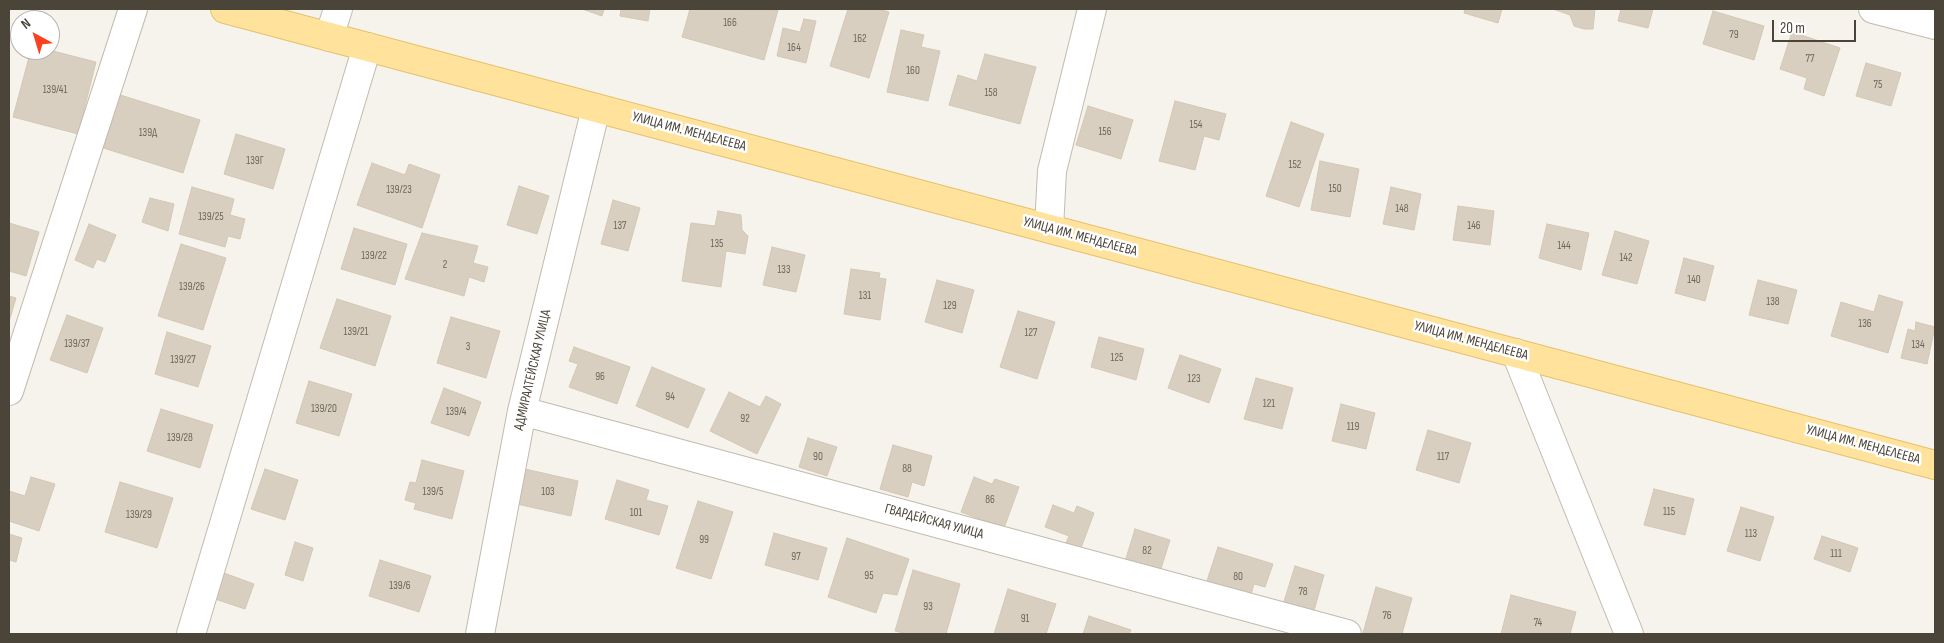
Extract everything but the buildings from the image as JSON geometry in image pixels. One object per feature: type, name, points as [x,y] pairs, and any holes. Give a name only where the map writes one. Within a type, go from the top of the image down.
[{"type":"main road","name":"УЛИЦА ИМ. МЕНДЕЛЕЕВА","points":[[225,9],[1935,465]]},
{"type":"street","points":[[9,391],[133,9]]},
{"type":"street","points":[[330,37],[338,9]]},
{"type":"street","points":[[1049,228],[1052,171],[1092,9]]},
{"type":"street","points":[[1873,9],[1935,25]]},
{"type":"street","points":[[190,634],[367,46]]},
{"type":"street","name":"АДМИРАЛТЕЙСКАЯ УЛИЦА","points":[[480,634],[522,411],[596,108]]},
{"type":"street","points":[[1516,353],[1629,634]]},
{"type":"street","name":"ГВАРДЕЙСКАЯ УЛИЦА","points":[[522,411],[1347,634]]}]
